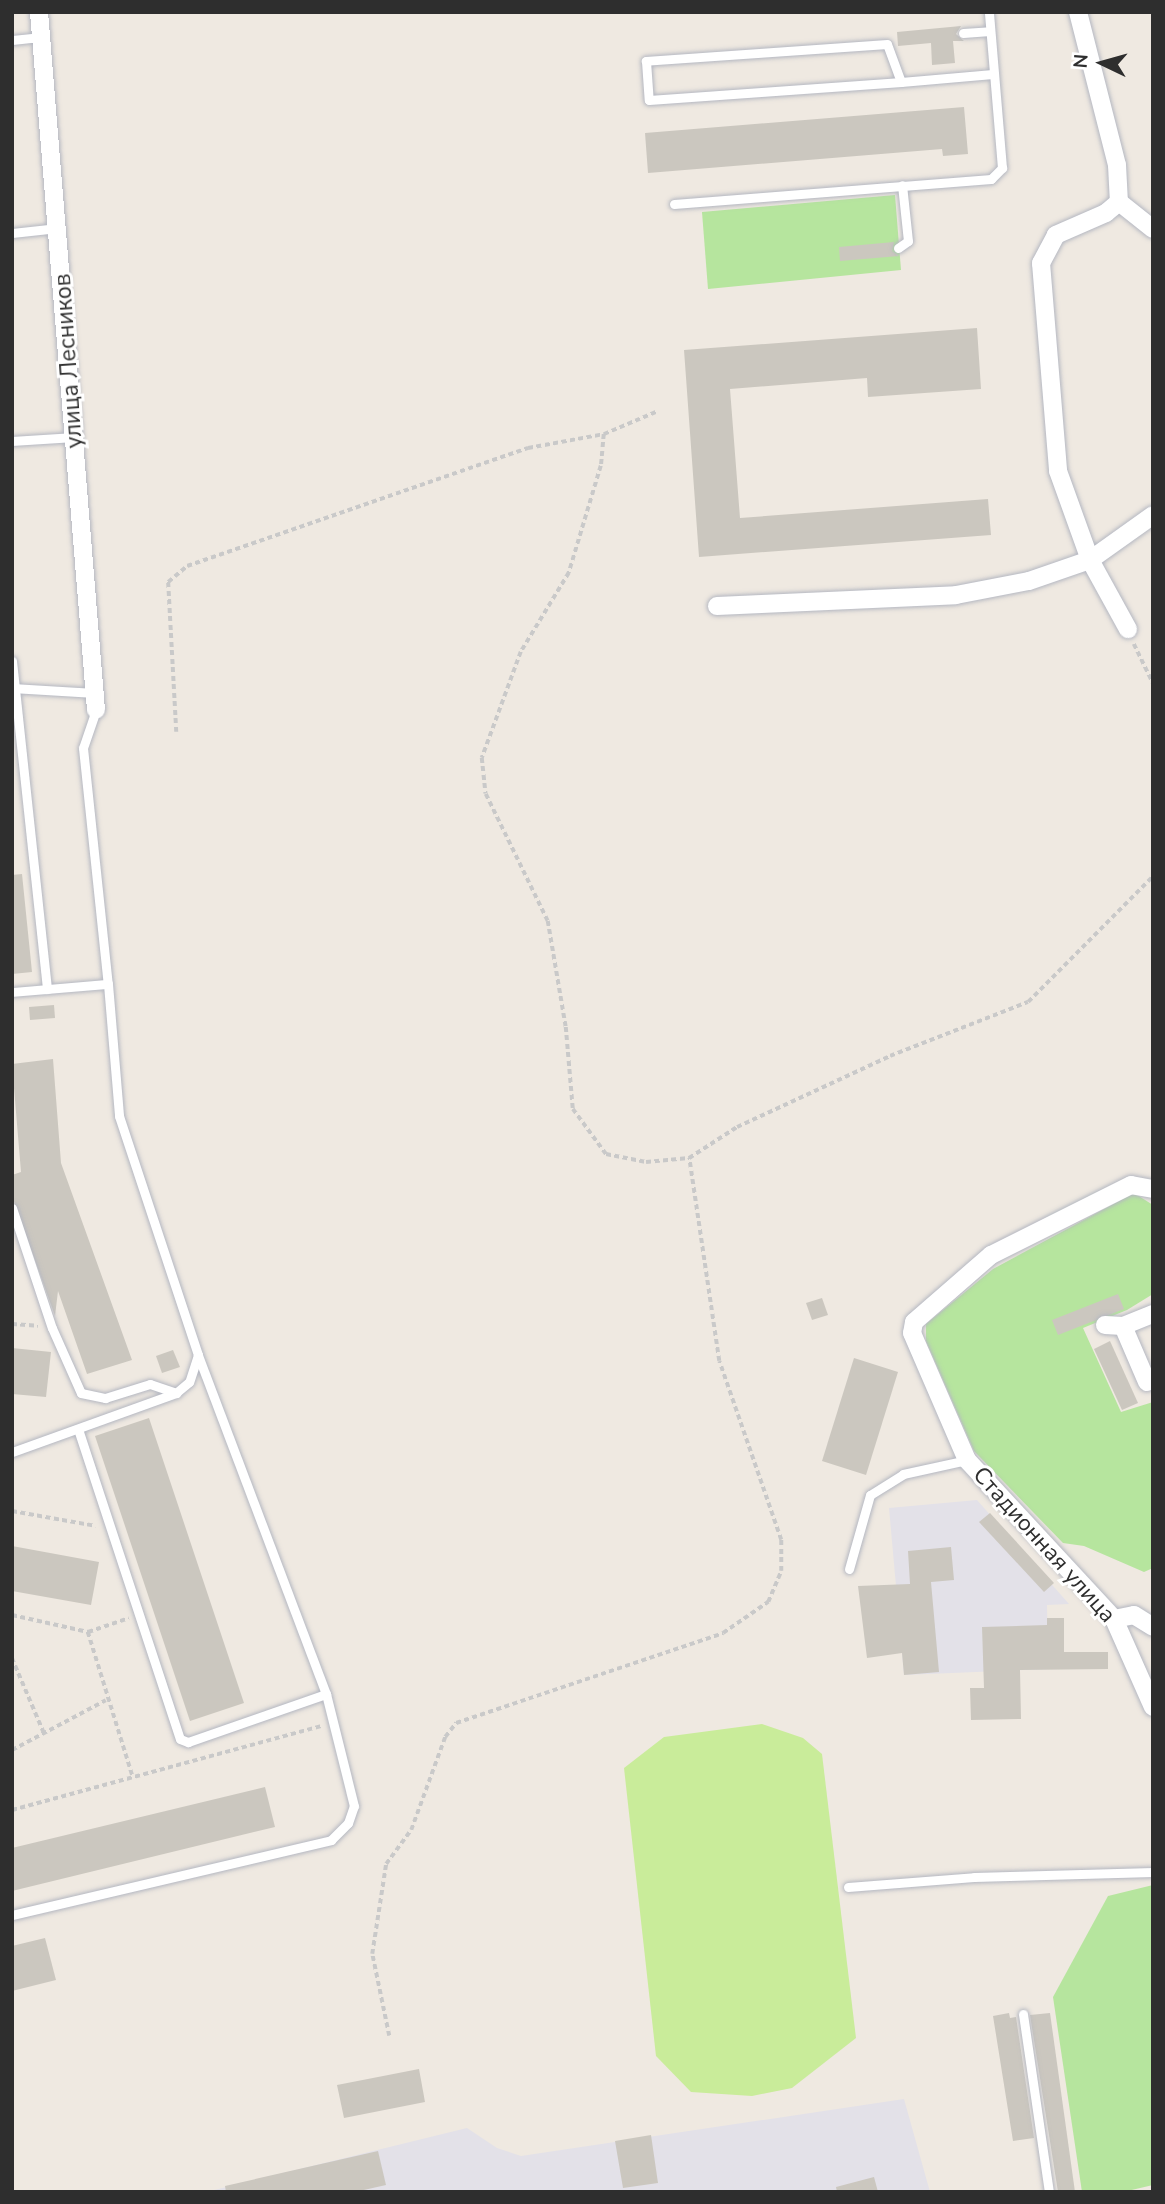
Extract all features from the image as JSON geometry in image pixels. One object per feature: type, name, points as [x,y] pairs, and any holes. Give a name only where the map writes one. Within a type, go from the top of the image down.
[{"type":"street","name":"улица Лесников","points":[[39,12],[60,228],[95,701]]},
{"type":"street","points":[[1078,12],[1116,165],[1119,202],[1153,229]]},
{"type":"street","points":[[1119,202],[1106,213],[1056,235],[1041,263],[1058,471],[1090,560],[1128,629]]},
{"type":"street","points":[[718,606],[956,595],[1029,581],[1090,560],[1153,515]]},
{"type":"street","name":"Стадионная улица","points":[[1153,1189],[1131,1185],[991,1255],[914,1322],[912,1333],[967,1460],[1114,1619],[1153,1707]]},
{"type":"street","points":[[1147,1382],[1114,1326],[1153,1314]]},
{"type":"street","points":[[1114,1619],[1135,1615],[1153,1627]]},
{"type":"lane","points":[[674,204],[991,179],[1002,167],[989,12]]},
{"type":"lane","points":[[963,33],[990,30]]},
{"type":"lane","points":[[12,40],[42,37]]},
{"type":"lane","points":[[901,82],[887,44],[646,61],[649,100],[901,82],[993,74]]},
{"type":"lane","points":[[898,248],[908,242],[902,185]]},
{"type":"lane","points":[[12,233],[60,228]]},
{"type":"lane","points":[[12,441],[74,437]]},
{"type":"lane","points":[[12,661],[47,989]]},
{"type":"lane","points":[[12,1915],[331,1840],[348,1823],[354,1806],[326,1694],[198,1355],[119,1116],[83,748],[95,701],[14,688]]},
{"type":"lane","points":[[12,992],[108,984]]},
{"type":"lane","points":[[12,1208],[52,1328],[81,1393],[106,1398],[150,1384],[176,1393]]},
{"type":"lane","points":[[12,1452],[176,1393],[189,1382],[198,1355]]},
{"type":"lane","points":[[78,1429],[180,1739],[188,1742],[326,1694]]},
{"type":"lane","points":[[849,1569],[870,1495],[903,1474],[967,1460]]},
{"type":"lane","points":[[848,1887],[974,1877],[1153,1872]]},
{"type":"lane","points":[[1023,2014],[1049,2192]]},
{"type":"path","points":[[176,732],[168,582],[187,566],[528,448],[604,434],[658,411]]},
{"type":"path","points":[[604,434],[601,466],[569,573],[521,652],[482,758],[486,794],[548,921],[566,1027],[573,1110],[607,1154],[646,1162],[690,1158],[737,1127],[890,1056],[1028,1002],[1153,876]]},
{"type":"path","points":[[1128,629],[1153,683]]},
{"type":"path","points":[[388,2036],[372,1954],[386,1864],[411,1830],[445,1737],[456,1723],[474,1713],[632,1667],[723,1633],[768,1602],[781,1571],[781,1540],[719,1361],[690,1158]]},
{"type":"path","points":[[12,1324],[52,1328]]},
{"type":"path","points":[[12,1511],[110,1528]]},
{"type":"path","points":[[12,1615],[88,1632],[138,1615]]},
{"type":"path","points":[[88,1632],[106,1700],[133,1777]]},
{"type":"path","points":[[12,1658],[44,1733]]},
{"type":"path","points":[[12,1750],[106,1700]]},
{"type":"path","points":[[12,1810],[333,1723]]},
{"type":"shaded area","points":[[977,1500],[1069,1604],[1047,1605],[1048,1669],[904,1675],[889,1508]]},
{"type":"shaded area","points":[[904,2099],[930,2192],[206,2192],[467,2128],[497,2148],[521,2156]]},
{"type":"green space","points":[[895,195],[901,270],[708,289],[702,212]]},
{"type":"green space","points":[[1134,1193],[1153,1205],[1153,1294],[1127,1310],[1083,1328],[1121,1412],[1153,1402],[1153,1568],[1144,1572],[1084,1546],[1063,1543],[974,1451],[926,1341],[926,1324],[993,1269]]},
{"type":"green space","points":[[762,1724],[803,1738],[822,1754],[856,2038],[792,2088],[752,2096],[691,2092],[656,2056],[624,1768],[664,1737]]},
{"type":"green space","points":[[1153,1885],[1153,2185],[1123,2192],[1082,2192],[1053,1997],[1108,1896]]},
{"type":"building","points":[[961,26],[956,34],[964,41],[953,41],[955,63],[932,65],[931,43],[898,46],[897,32]]},
{"type":"building","points":[[964,107],[968,154],[943,156],[942,149],[648,173],[645,133]]},
{"type":"building","points":[[894,242],[892,251],[899,256],[840,261],[839,247]]},
{"type":"building","points":[[977,328],[981,389],[868,397],[867,378],[730,389],[740,518],[988,499],[991,535],[699,557],[684,350]]},
{"type":"building","points":[[22,874],[32,972],[12,974],[12,875]]},
{"type":"building","points":[[54,1005],[55,1018],[30,1020],[29,1007]]},
{"type":"building","points":[[53,1059],[61,1163],[132,1360],[87,1374],[58,1291],[55,1316],[12,1196],[12,1175],[21,1172],[12,1064]]},
{"type":"building","points":[[1118,1294],[1124,1309],[1058,1335],[1052,1320]]},
{"type":"building","points":[[822,1298],[828,1315],[812,1320],[806,1303]]},
{"type":"building","points":[[1110,1341],[1138,1403],[1122,1410],[1094,1349]]},
{"type":"building","points":[[12,1348],[51,1352],[46,1397],[12,1394]]},
{"type":"building","points":[[173,1350],[180,1367],[162,1373],[156,1356]]},
{"type":"building","points":[[854,1358],[898,1372],[866,1475],[822,1461]]},
{"type":"building","points":[[149,1418],[244,1703],[190,1721],[95,1436]]},
{"type":"building","points":[[990,1513],[1054,1583],[1044,1592],[979,1522]]},
{"type":"building","points":[[12,1546],[99,1562],[91,1605],[12,1591]]},
{"type":"building","points":[[951,1547],[954,1580],[931,1582],[939,1672],[904,1675],[902,1653],[867,1658],[858,1586],[910,1584],[908,1551]]},
{"type":"building","points":[[1047,1618],[1064,1618],[1064,1652],[1108,1652],[1108,1669],[1020,1670],[1021,1719],[971,1720],[970,1688],[984,1688],[982,1627],[1047,1625]]},
{"type":"building","points":[[265,1787],[275,1827],[12,1891],[12,1848]]},
{"type":"building","points":[[45,1938],[56,1980],[12,1991],[12,1946]]},
{"type":"building","points":[[1009,2013],[1010,2018],[1016,2017],[1034,2138],[1013,2141],[993,2016]]},
{"type":"building","points":[[1050,2013],[1075,2192],[1058,2192],[1030,2015]]},
{"type":"building","points":[[419,2069],[425,2102],[344,2118],[337,2085]]},
{"type":"building","points":[[651,2135],[658,2183],[623,2188],[615,2141]]},
{"type":"building","points":[[378,2151],[386,2185],[355,2192],[226,2192],[225,2186]]},
{"type":"building","points":[[874,2177],[878,2192],[837,2192],[836,2187]]}]
